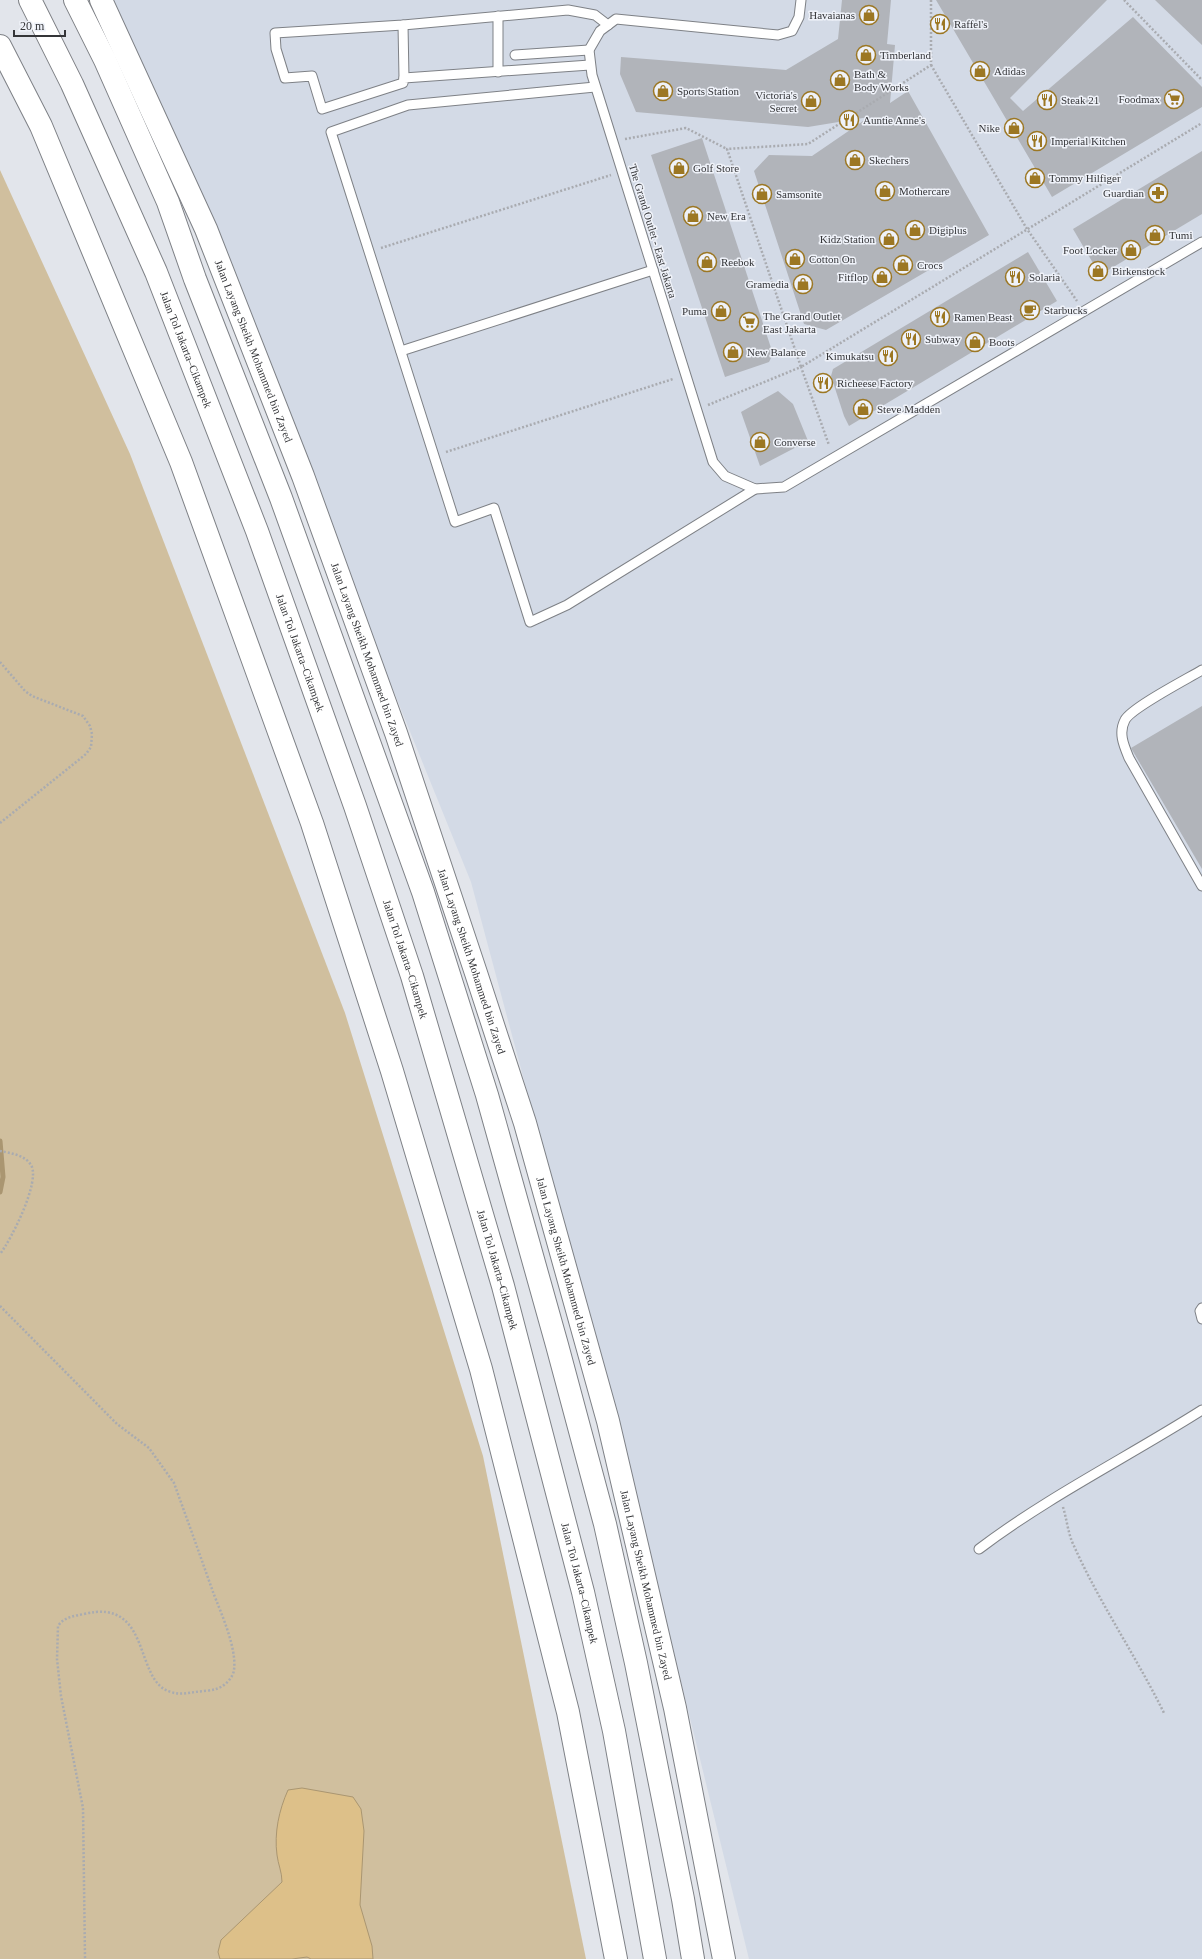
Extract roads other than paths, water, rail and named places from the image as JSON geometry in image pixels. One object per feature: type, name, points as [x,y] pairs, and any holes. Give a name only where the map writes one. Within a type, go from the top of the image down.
[{"type":"highway","name":"Jalan Tol Jakarta–Cikampek","points":[[30,0],[72,84],[156,272],[249,509],[355,806],[412,976],[504,1286],[583,1592],[614,1731],[655,1959]]},
{"type":"highway","points":[[75,0],[105,60],[168,202],[196,279],[287,513],[428,907],[487,1095],[605,1524],[636,1663],[683,1899],[693,1959]]},
{"type":"highway","name":"Jalan Layang Sheikh Mohammed bin Zayed","points":[[101,0],[206,229],[303,476],[396,733],[525,1123],[608,1421],[675,1708],[724,1959]]},
{"type":"highway","points":[[0,46],[40,126],[181,462],[317,838],[392,1071],[482,1369],[568,1712],[616,1959]]},
{"type":"lane","points":[[514,55],[589,50],[600,31],[616,19],[778,35],[792,30],[799,17],[801,0]]},
{"type":"lane","points":[[404,25],[403,82],[322,109],[312,76],[286,78],[276,49],[276,33],[404,25],[568,10],[596,15],[608,24]]},
{"type":"lane","points":[[498,16],[498,72]]},
{"type":"lane","name":"The Grand Outlet - East Jakarta","points":[[589,50],[590,65],[595,87],[713,462],[725,476],[755,489],[784,488],[1202,242]]},
{"type":"lane","points":[[404,78],[590,65]]},
{"type":"lane","points":[[595,87],[408,105],[331,132],[455,522],[494,508],[530,622],[568,605],[755,489]]},
{"type":"lane","points":[[401,351],[653,270]]},
{"type":"lane","points":[[1202,670],[1154,698],[1125,718],[1122,728],[1122,740],[1129,758],[1202,886]]},
{"type":"lane","points":[[1202,1308],[1200,1311],[1202,1320]]},
{"type":"lane","points":[[979,1548],[1060,1493],[1163,1435],[1202,1410]]},
{"type":"waterway","points":[[0,1141],[3,1177],[0,1192]]},
{"type":"place","name":"Havaianas","points":[[869,15]]},
{"type":"place","name":"Raffel's","points":[[940,24]]},
{"type":"place","name":"Timberland","points":[[866,55]]},
{"type":"place","name":"Adidas","points":[[980,71]]},
{"type":"place","name":"Bath & Body Works","points":[[840,80]]},
{"type":"place","name":"Sports Station","points":[[663,91]]},
{"type":"place","name":"Foodmax","points":[[1174,99]]},
{"type":"place","name":"Steak 21","points":[[1047,100]]},
{"type":"place","name":"Victoria's Secret","points":[[811,101]]},
{"type":"place","name":"Auntie Anne's","points":[[849,120]]},
{"type":"place","name":"Nike","points":[[1014,128]]},
{"type":"place","name":"Imperial Kitchen","points":[[1037,141]]},
{"type":"place","name":"Skechers","points":[[855,160]]},
{"type":"place","name":"Golf Store","points":[[679,168]]},
{"type":"place","name":"Tommy Hilfiger","points":[[1035,178]]},
{"type":"place","name":"Mothercare","points":[[885,191]]},
{"type":"place","name":"Guardian","points":[[1158,193]]},
{"type":"place","name":"Samsonite","points":[[762,194]]},
{"type":"place","name":"New Era","points":[[693,216]]},
{"type":"place","name":"Digiplus","points":[[915,230]]},
{"type":"place","name":"Tumi","points":[[1155,235]]},
{"type":"place","name":"Kidz Station","points":[[889,239]]},
{"type":"place","name":"Foot Locker","points":[[1131,250]]},
{"type":"place","name":"Cotton On","points":[[795,259]]},
{"type":"place","name":"Reebok","points":[[707,262]]},
{"type":"place","name":"Crocs","points":[[903,265]]},
{"type":"place","name":"Birkenstock","points":[[1098,271]]},
{"type":"place","name":"Fitflop","points":[[882,277]]},
{"type":"place","name":"Solaria","points":[[1015,277]]},
{"type":"place","name":"Gramedia","points":[[803,284]]},
{"type":"place","name":"Starbucks","points":[[1030,310]]},
{"type":"place","name":"Puma","points":[[721,311]]},
{"type":"place","name":"Ramen Beast","points":[[940,317]]},
{"type":"place","name":"The Grand Outlet East Jakarta","points":[[749,322]]},
{"type":"place","name":"Subway","points":[[911,339]]},
{"type":"place","name":"Boots","points":[[975,342]]},
{"type":"place","name":"New Balance","points":[[733,352]]},
{"type":"place","name":"Kimukatsu","points":[[888,356]]},
{"type":"place","name":"Richeese Factory","points":[[823,383]]},
{"type":"place","name":"Steve Madden","points":[[863,409]]},
{"type":"place","name":"Converse","points":[[760,442]]}]
